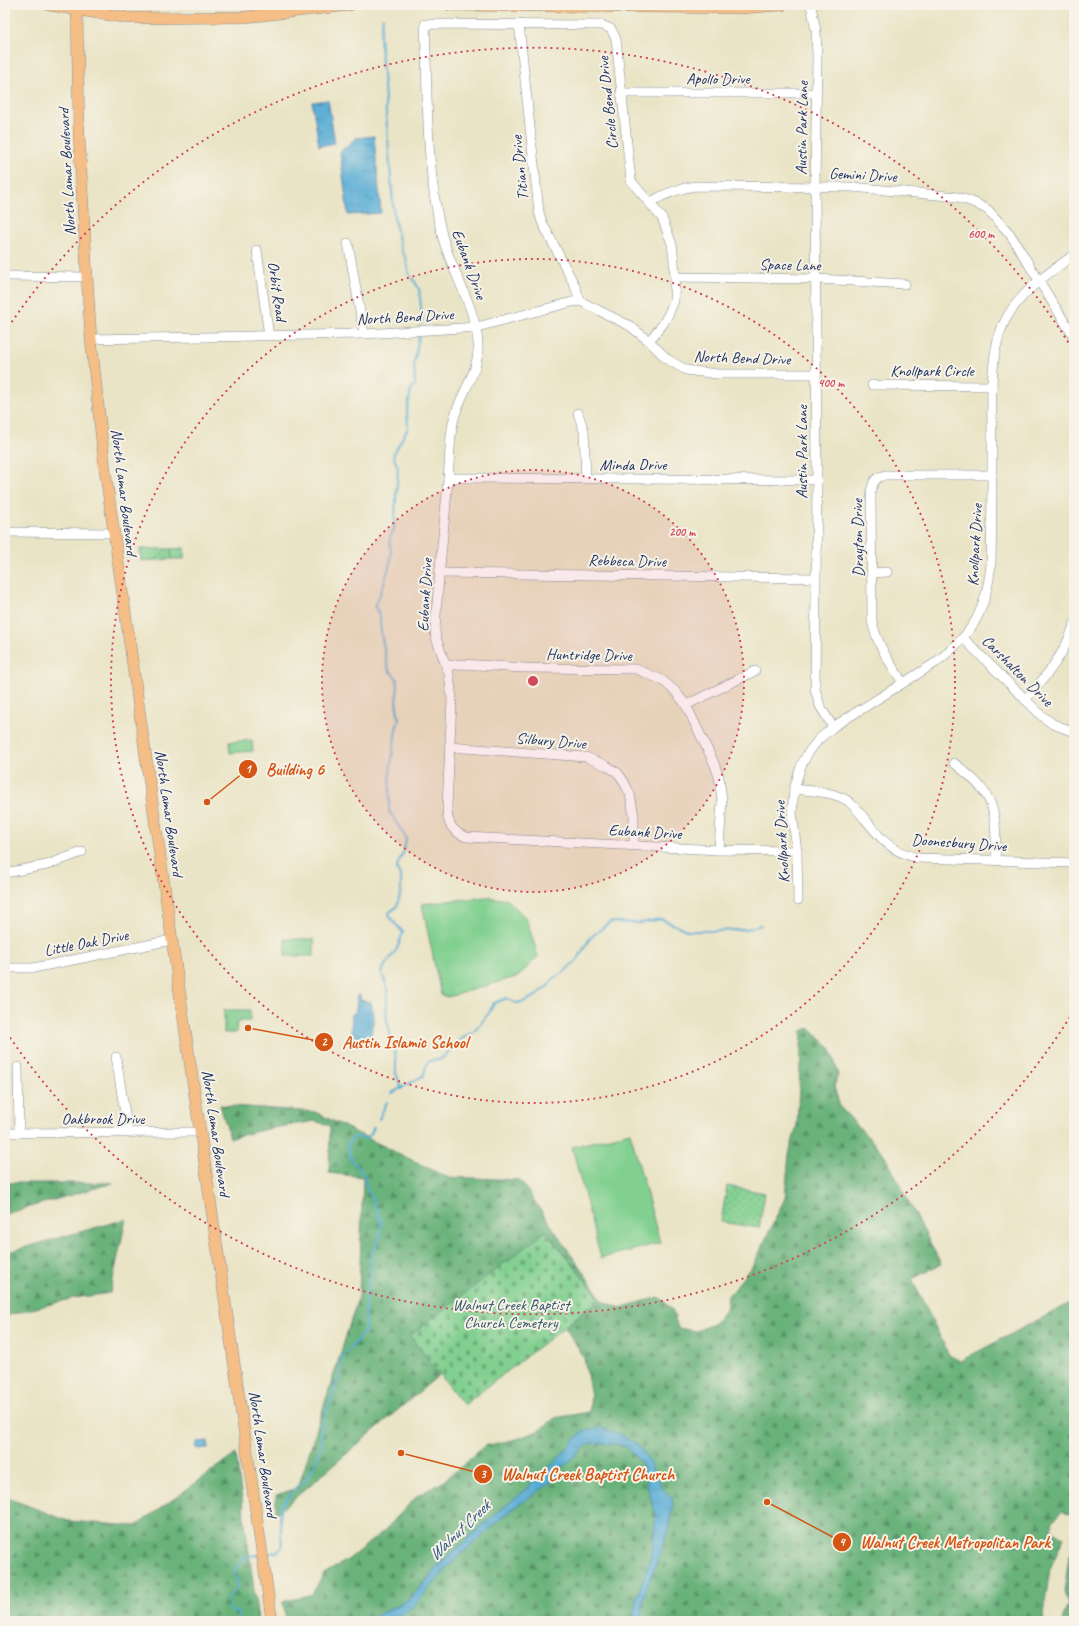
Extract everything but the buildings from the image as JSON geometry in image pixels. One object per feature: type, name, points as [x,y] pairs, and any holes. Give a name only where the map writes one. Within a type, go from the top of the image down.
[{"type":"main road","points":[[49,5],[77,7],[106,5]]},
{"type":"main road","points":[[77,7],[128,18],[246,17],[293,8],[350,5]]},
{"type":"main road","points":[[450,5],[741,8],[782,5]]},
{"type":"main road","name":"North Lamar Boulevard","points":[[77,7],[79,134],[91,339],[113,533],[272,1621]]},
{"type":"street","name":"Austin Park Lane","points":[[811,5],[816,31],[815,187],[817,279],[817,480],[815,689],[820,706],[833,727]]},
{"type":"street","name":"Circle Bend Drive","points":[[425,24],[602,25],[611,29],[616,39],[631,181],[662,218],[672,244],[675,277],[674,301],[670,313],[649,341]]},
{"type":"street","name":"Eubank Drive","points":[[425,24],[430,163],[434,197],[442,237],[477,327],[478,345],[476,365],[457,407],[450,437],[435,631],[451,684],[452,700],[447,816],[450,826],[456,833],[466,837],[719,850],[797,851]]},
{"type":"street","name":"Titian Drive","points":[[519,24],[539,212],[542,222],[575,286],[580,301]]},
{"type":"street","name":"Apollo Drive","points":[[621,93],[816,93]]},
{"type":"street","name":"Gemini Drive","points":[[650,203],[662,195],[695,186],[852,187],[958,196],[988,210],[1007,230],[1074,336]]},
{"type":"street","points":[[348,243],[364,334]]},
{"type":"street","name":"Orbit Road","points":[[257,250],[269,336]]},
{"type":"street","name":"Knollpark Drive","points":[[798,900],[797,851],[792,813],[794,789],[801,766],[808,753],[818,740],[833,727],[940,659],[963,638],[980,614],[989,583],[991,564],[992,386],[995,356],[1003,325],[1014,307],[1039,280],[1074,255]]},
{"type":"street","points":[[5,276],[87,277]]},
{"type":"street","name":"Space Lane","points":[[675,277],[817,279],[905,284]]},
{"type":"street","name":"North Bend Drive","points":[[91,339],[364,334],[477,327],[580,301],[630,326],[649,341],[667,359],[686,370],[718,374],[816,374]]},
{"type":"street","name":"Knollpark Circle","points":[[872,385],[992,386]]},
{"type":"street","points":[[578,413],[584,432],[586,479]]},
{"type":"street","name":"Drayton Drive","points":[[903,683],[879,645],[874,634],[872,621],[872,482],[878,477],[885,475],[992,475]]},
{"type":"street","name":"Minda Drive","points":[[448,478],[817,480]]},
{"type":"street","points":[[5,532],[113,533]]},
{"type":"street","points":[[872,573],[887,572]]},
{"type":"street","name":"Rebbeca Drive","points":[[439,573],[815,578]]},
{"type":"street","points":[[1025,700],[1052,668],[1063,650],[1074,625]]},
{"type":"street","name":"Carshalton Drive","points":[[963,638],[1042,716],[1053,724],[1074,732]]},
{"type":"street","name":"Huntridge Drive","points":[[446,666],[461,664],[525,668],[636,669],[662,680],[675,691],[686,705],[714,762],[719,777],[722,800],[719,850]]},
{"type":"street","points":[[686,705],[754,670]]},
{"type":"street","name":"Silbury Drive","points":[[450,747],[586,757],[607,766],[618,773],[630,794],[634,816],[634,845]]},
{"type":"street","points":[[954,764],[978,784],[991,803],[996,826],[996,860]]},
{"type":"street","name":"Doonesbury Drive","points":[[794,789],[825,793],[848,801],[856,808],[881,839],[889,846],[910,856],[918,858],[1074,863]]},
{"type":"street","points":[[5,873],[47,865],[82,852]]},
{"type":"street","name":"Little Oak Drive","points":[[5,968],[33,968],[172,940]]},
{"type":"street","points":[[116,1057],[128,1133]]},
{"type":"street","points":[[18,1067],[19,1133]]},
{"type":"street","name":"Oakbrook Drive","points":[[5,1133],[200,1132]]},
{"type":"green space","points":[[184,548],[184,559],[172,559],[171,549]]},
{"type":"green space","points":[[140,549],[171,549],[172,559],[141,561]]},
{"type":"green space","points":[[252,740],[253,751],[230,753],[229,742]]},
{"type":"green space","points":[[486,897],[508,900],[526,918],[538,956],[519,976],[448,997],[441,995],[422,904]]},
{"type":"green space","points":[[285,939],[314,939],[314,956],[285,956]]},
{"type":"green space","points":[[224,1010],[250,1010],[250,1021],[237,1021],[236,1033],[224,1033]]},
{"type":"green space","points":[[809,1028],[831,1049],[838,1074],[834,1087],[840,1107],[884,1154],[941,1264],[912,1279],[949,1355],[960,1361],[1074,1301],[1074,1510],[1070,1514],[1062,1512],[1051,1523],[1052,1530],[1064,1537],[1050,1569],[1043,1614],[1044,1621],[286,1621],[283,1602],[312,1594],[324,1574],[349,1559],[385,1530],[417,1496],[441,1483],[484,1446],[517,1439],[538,1431],[555,1418],[589,1412],[591,1396],[584,1358],[565,1327],[600,1299],[546,1231],[411,1336],[440,1374],[276,1514],[276,1495],[298,1488],[359,1295],[363,1177],[329,1173],[330,1126],[315,1121],[267,1129],[230,1138],[220,1105],[315,1112],[446,1177],[520,1180],[603,1301],[620,1308],[659,1297],[672,1309],[678,1328],[696,1331],[715,1323],[726,1309],[728,1296],[754,1264],[785,1198],[789,1154],[797,1125],[802,1031]]},
{"type":"green space","points":[[630,1132],[660,1243],[601,1258],[572,1147]]},
{"type":"green space","points":[[5,1183],[113,1183],[5,1214]]},
{"type":"green space","points":[[727,1186],[765,1193],[759,1228],[721,1222]]},
{"type":"green space","points":[[126,1219],[110,1293],[74,1298],[5,1316],[5,1253]]},
{"type":"green space","name":"Walnut Creek Baptist Church Cemetery","points":[[546,1231],[600,1299],[464,1405],[410,1336]]},
{"type":"green space","points":[[236,1454],[258,1621],[5,1621],[5,1497],[68,1521],[136,1526]]},
{"type":"green space","points":[[1074,1546],[1074,1621],[1062,1621],[1068,1604],[1064,1592],[1069,1558]]},
{"type":"water","points":[[328,100],[335,143],[319,146],[312,102]]},
{"type":"water","points":[[374,136],[381,213],[348,215],[340,152],[356,138]]},
{"type":"water","points":[[358,995],[360,995],[360,1000],[371,1002],[374,1015],[371,1036],[366,1040],[355,1039],[351,1034],[352,1014],[355,1013]]},
{"type":"water","points":[[601,1428],[617,1433],[635,1443],[645,1454],[662,1488],[672,1499],[673,1504],[667,1536],[645,1593],[641,1621],[633,1621],[638,1595],[652,1552],[656,1515],[641,1463],[634,1455],[625,1446],[591,1443],[564,1466],[549,1484],[512,1509],[464,1552],[447,1568],[414,1606],[397,1617],[387,1621],[366,1621],[410,1599],[441,1563],[486,1522],[527,1489],[532,1482],[555,1462],[577,1437],[585,1431]]},
{"type":"water","points":[[208,1441],[208,1448],[197,1449],[195,1446],[197,1442]]},
{"type":"waterway","points":[[383,17],[380,35],[394,217],[401,250],[406,258],[409,274],[419,289],[422,315],[421,324]]},
{"type":"waterway","points":[[402,1089],[396,1074],[396,1058],[386,1016],[388,990],[382,973],[384,967],[397,949],[403,932],[390,918],[389,913],[397,906],[401,891],[401,878],[397,869],[398,863],[404,851],[406,838],[389,811],[390,773],[396,729],[399,720],[396,702],[398,685],[397,679],[389,670],[387,664],[381,634],[380,616],[375,606],[389,567],[391,554],[390,539],[394,530],[398,468],[393,455],[408,428],[407,411],[411,390],[415,384],[414,364],[419,336]]},
{"type":"waterway","points":[[392,1093],[423,1076],[428,1062],[432,1060],[440,1060],[464,1037],[474,1032],[489,1013],[494,1003],[507,998],[515,1003],[523,1002],[536,996],[548,986],[554,978],[563,973],[578,959],[590,938],[610,922],[640,923],[661,919],[689,931],[748,929],[761,925]]},
{"type":"waterway","points":[[379,1119],[387,1102]]},
{"type":"waterway","points":[[265,1554],[277,1552],[282,1547],[280,1518],[282,1505],[296,1487],[305,1481],[313,1468],[322,1444],[321,1428],[340,1373],[341,1359],[365,1331],[366,1292],[371,1274],[370,1260],[380,1237],[381,1221],[366,1185],[365,1177],[352,1160],[348,1146],[349,1142],[353,1138],[358,1137],[366,1139],[371,1134],[374,1127]]},
{"type":"waterway","points":[[238,1621],[238,1613],[231,1611],[227,1601],[238,1585],[235,1576],[235,1568],[246,1556],[259,1555]]},
{"type":"place","name":"Building 6","points":[[207,802]]},
{"type":"place","name":"Austin Islamic School","points":[[248,1028]]},
{"type":"place","name":"Walnut Creek Baptist Church","points":[[401,1453]]},
{"type":"place","name":"Walnut Creek Metropolitan Park","points":[[767,1502]]},
{"type":"water label","name":"Walnut Creek","points":[[459,1530]]}]
